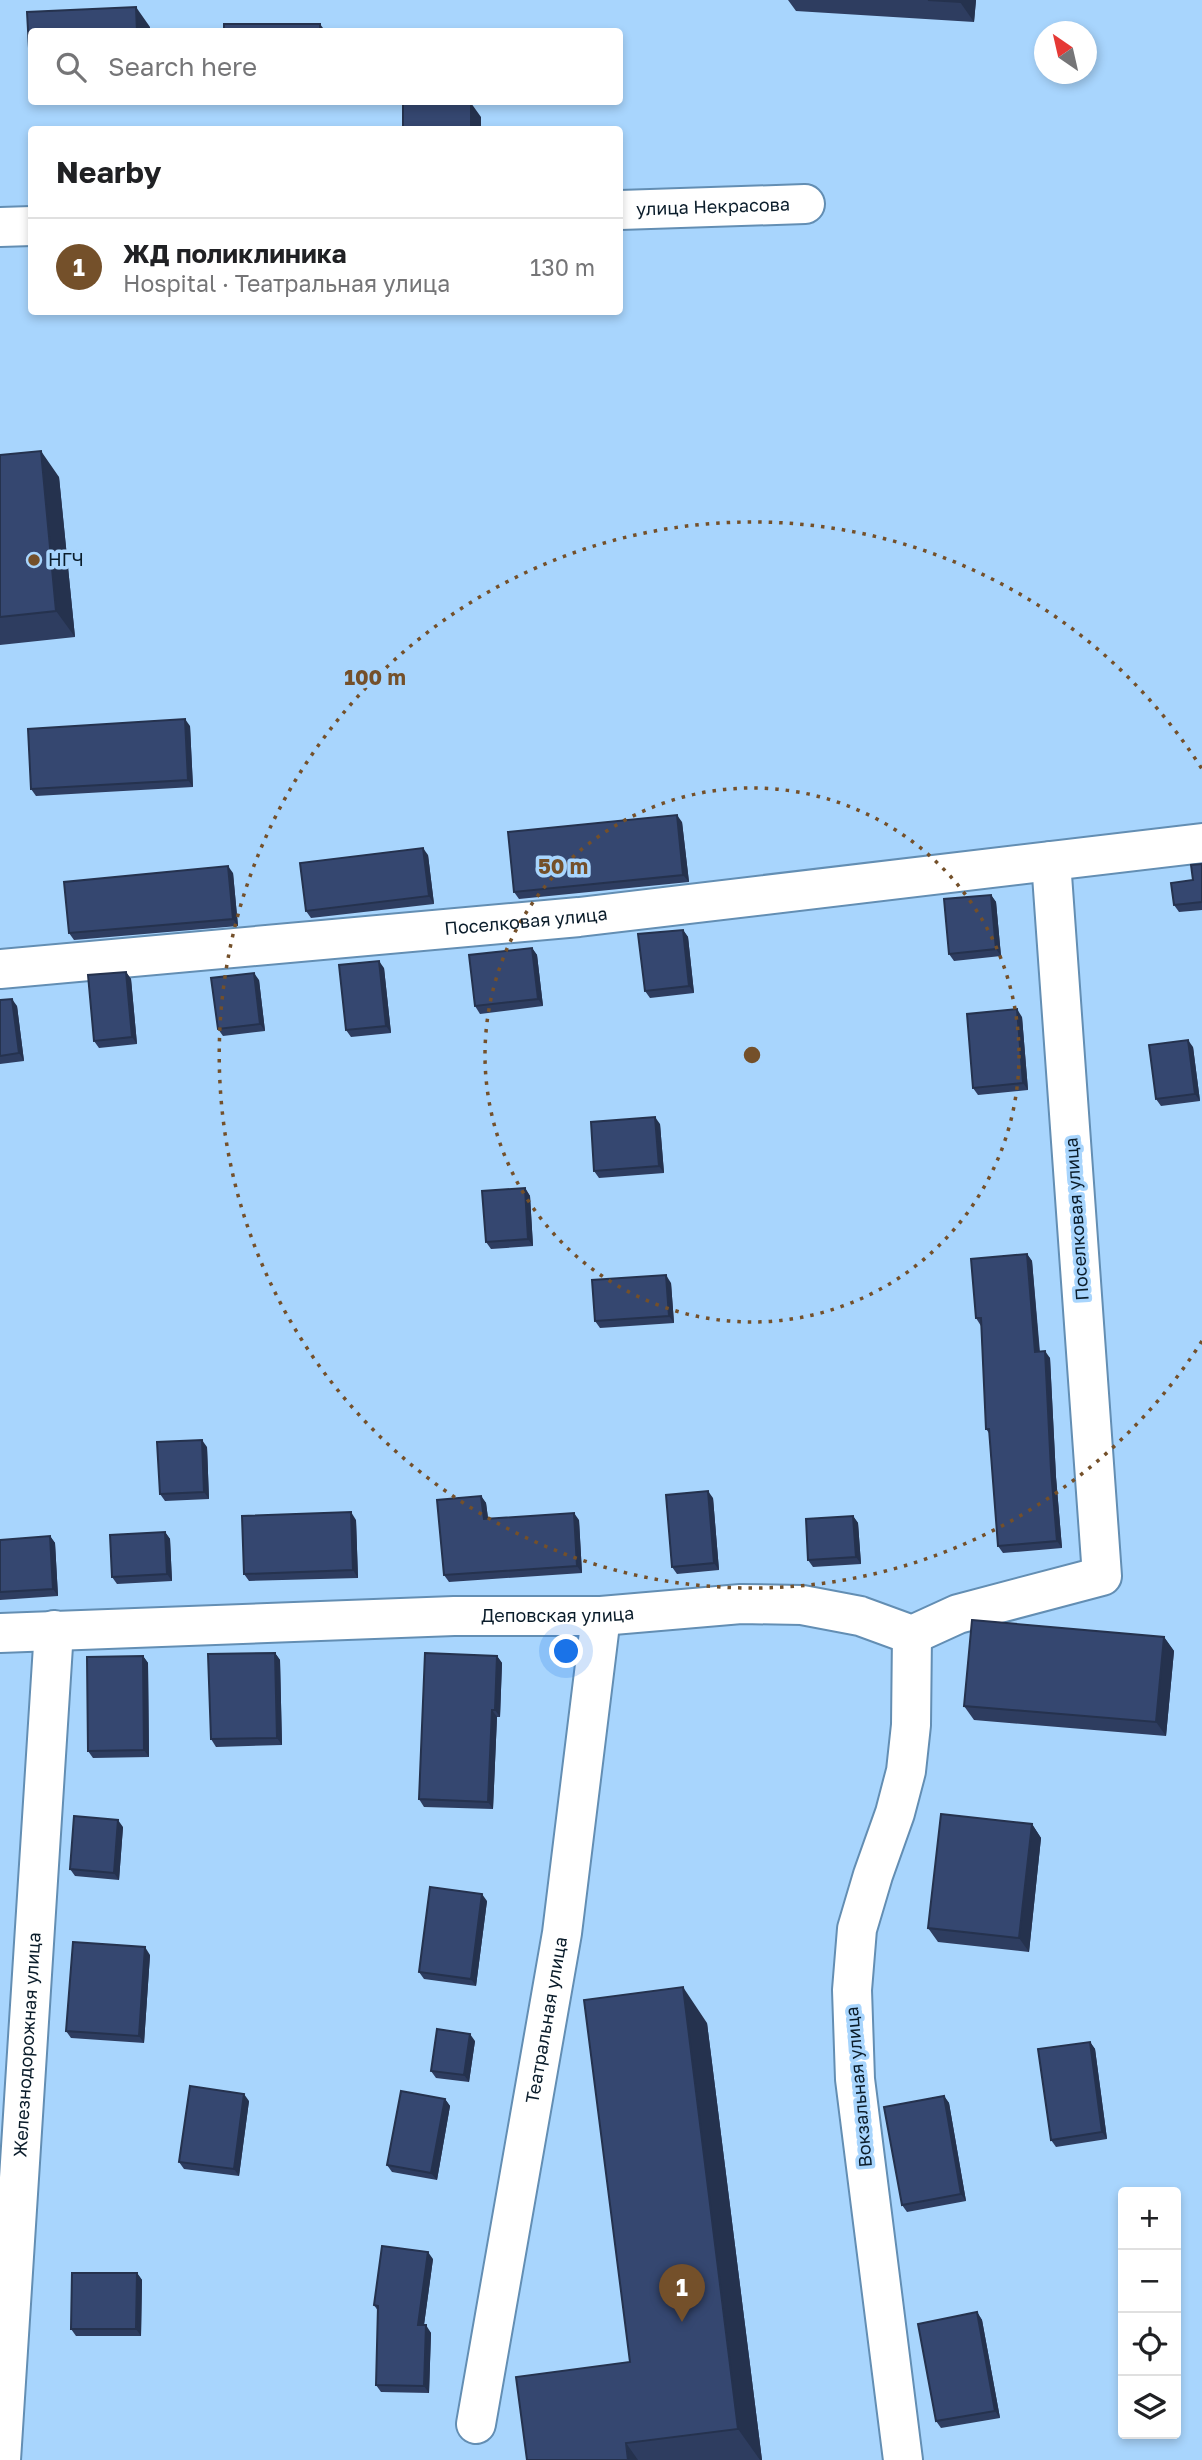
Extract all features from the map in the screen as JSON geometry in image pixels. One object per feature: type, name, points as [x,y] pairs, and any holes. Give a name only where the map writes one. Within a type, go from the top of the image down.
[{"type":"street","name":"улица Некрасова","points":[[623,210],[805,204]]},
{"type":"street","points":[[0,227],[28,226]]},
{"type":"street","name":"Поселковая улица","points":[[0,969],[579,917],[1202,843]]},
{"type":"street","name":"Поселковая улица","points":[[912,1635],[958,1614],[1102,1576],[1051,861]]},
{"type":"street","name":"Деповская улица","points":[[0,1633],[454,1616],[601,1616],[728,1605],[802,1605],[860,1616],[912,1635]]},
{"type":"street","name":"Театральная улица","points":[[476,2424],[562,1933],[601,1616]]},
{"type":"street","name":"Железнодорожная улица","points":[[1,2460],[54,1630]]},
{"type":"street","name":"Вокзальная улица","points":[[903,2460],[855,2079],[852,1990],[858,1929],[906,1771],[911,1725],[912,1635]]},
{"type":"building","points":[[928,0],[960,0],[960,2]]},
{"type":"building","points":[[136,7],[137,28],[28,30],[27,12]]},
{"type":"building","points":[[224,24],[320,24],[320,28],[224,28]]},
{"type":"building","points":[[403,105],[471,105],[471,126],[403,126]]},
{"type":"building","name":"НГЧ","points":[[41,451],[56,611],[0,617],[0,455]]},
{"type":"building","points":[[185,719],[188,780],[31,789],[28,729]]},
{"type":"building","points":[[677,815],[683,875],[514,892],[508,832]]},
{"type":"building","points":[[423,848],[429,896],[306,911],[300,863]]},
{"type":"building","points":[[1202,864],[1202,902],[1174,905],[1171,883],[1193,880],[1191,865]]},
{"type":"building","points":[[228,866],[233,919],[69,933],[64,882]]},
{"type":"building","points":[[991,895],[996,949],[949,954],[944,899]]},
{"type":"building","points":[[683,930],[689,986],[645,991],[638,934]]},
{"type":"building","points":[[532,948],[538,999],[475,1006],[469,955]]},
{"type":"building","points":[[379,961],[386,1026],[346,1030],[339,965]]},
{"type":"building","points":[[126,972],[132,1037],[94,1041],[88,975]]},
{"type":"building","points":[[254,973],[260,1024],[218,1029],[211,978]]},
{"type":"building","points":[[12,999],[19,1053],[0,1056],[0,1000]]},
{"type":"building","points":[[1017,1009],[1023,1083],[973,1088],[967,1014]]},
{"type":"building","points":[[1188,1040],[1195,1094],[1156,1099],[1149,1045]]},
{"type":"building","points":[[655,1117],[659,1166],[594,1171],[591,1122]]},
{"type":"building","points":[[525,1188],[528,1239],[486,1242],[482,1191]]},
{"type":"building","points":[[1027,1254],[1035,1352],[1045,1351],[1057,1541],[998,1546],[989,1429],[986,1429],[981,1318],[976,1318],[971,1259]]},
{"type":"building","points":[[666,1275],[669,1316],[595,1321],[592,1280]]},
{"type":"building","points":[[202,1440],[204,1492],[160,1494],[157,1442]]},
{"type":"building","points":[[708,1491],[714,1563],[672,1567],[666,1495]]},
{"type":"building","points":[[481,1496],[484,1519],[574,1513],[577,1566],[444,1575],[437,1500]]},
{"type":"building","points":[[351,1512],[353,1570],[244,1574],[242,1516]]},
{"type":"building","points":[[853,1516],[856,1557],[808,1560],[806,1519]]},
{"type":"building","points":[[165,1532],[167,1574],[112,1577],[110,1535]]},
{"type":"building","points":[[50,1536],[53,1589],[0,1592],[0,1540]]},
{"type":"building","points":[[972,1620],[1164,1637],[1156,1722],[964,1706]]},
{"type":"building","points":[[275,1653],[277,1738],[211,1739],[208,1654]]},
{"type":"building","points":[[425,1653],[497,1656],[488,1802],[419,1799]]},
{"type":"building","points":[[143,1656],[144,1750],[88,1751],[87,1657]]},
{"type":"building","points":[[941,1814],[1032,1824],[1019,1938],[928,1928]]},
{"type":"building","points":[[74,1816],[118,1820],[114,1873],[70,1869]]},
{"type":"building","points":[[430,1887],[482,1894],[471,1979],[419,1972]]},
{"type":"building","points":[[73,1942],[145,1947],[139,2036],[66,2031]]},
{"type":"building","points":[[683,1987],[738,2429],[626,2443],[628,2460],[527,2460],[516,2377],[630,2362],[584,2000]]},
{"type":"building","points":[[437,2029],[470,2034],[464,2075],[431,2071]]},
{"type":"building","points":[[1090,2042],[1102,2132],[1051,2140],[1038,2049]]},
{"type":"building","points":[[190,2086],[244,2094],[234,2169],[179,2162]]},
{"type":"building","points":[[401,2091],[445,2099],[431,2173],[387,2165]]},
{"type":"building","points":[[944,2096],[961,2194],[902,2205],[884,2107]]},
{"type":"building","points":[[382,2246],[428,2252],[418,2325],[426,2325],[424,2386],[376,2385],[378,2306],[374,2305]]},
{"type":"building","points":[[72,2273],[137,2273],[136,2329],[71,2329]]},
{"type":"building","points":[[977,2312],[995,2411],[936,2421],[918,2324]]},
{"type":"place","name":"НГЧ","points":[[34,560]]},
{"type":"place","name":"ЖД поликлиника","points":[[682,2322]]}]
